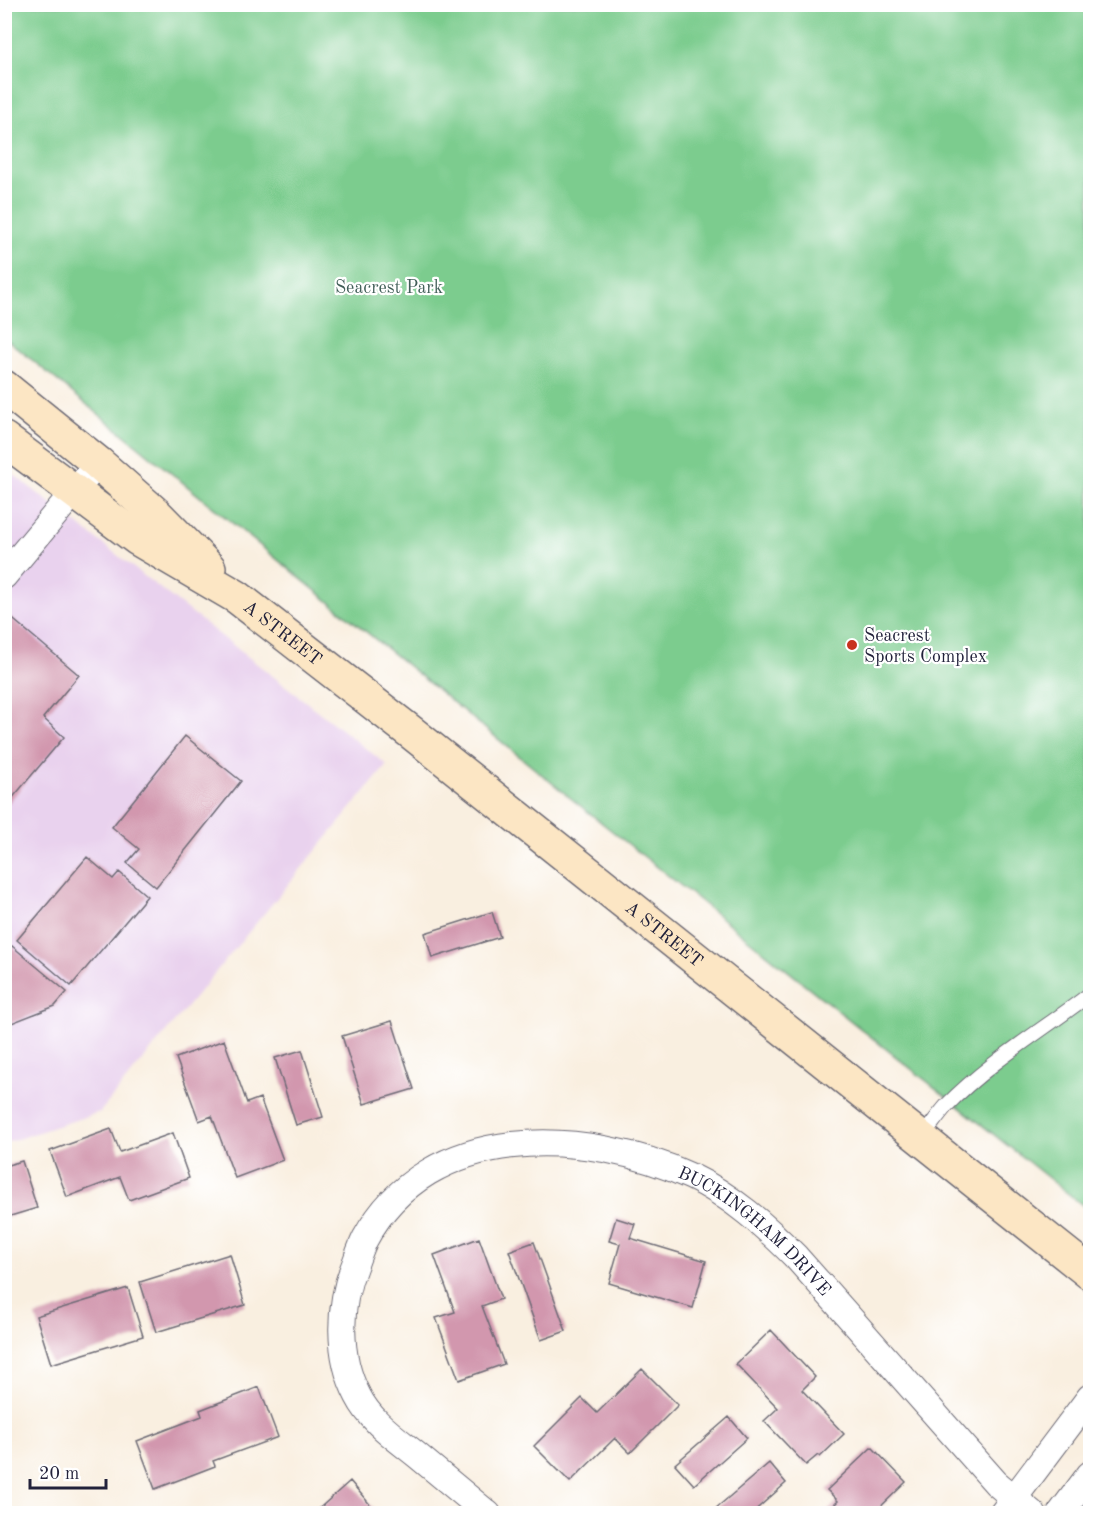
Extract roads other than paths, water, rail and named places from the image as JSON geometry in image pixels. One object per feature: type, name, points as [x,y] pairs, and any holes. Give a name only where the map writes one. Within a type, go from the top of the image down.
[{"type":"main road","name":"A STREET","points":[[4,387],[158,515],[237,597]]},
{"type":"main road","name":"A STREET","points":[[4,439],[138,539],[237,597],[412,733],[1090,1273]]},
{"type":"street","points":[[4,576],[98,463]]},
{"type":"street","name":"BUCKINGHAM DRIVE","points":[[488,1514],[375,1421],[358,1396],[347,1369],[342,1337],[344,1305],[350,1275],[366,1239],[383,1212],[410,1185],[436,1168],[465,1154],[500,1145],[553,1143],[601,1148],[648,1160],[693,1178],[735,1203],[781,1242],[1016,1508]]},
{"type":"street","points":[[1016,1508],[1090,1397]]},
{"type":"street","points":[[1060,1514],[1090,1474]]},
{"type":"lane","points":[[921,1138],[945,1107],[962,1090],[1090,994]]},
{"type":"place","name":"Seacrest Sports Complex","points":[[852,645]]},
{"type":"park label","name":"Seacrest Park","points":[[389,287]]}]
